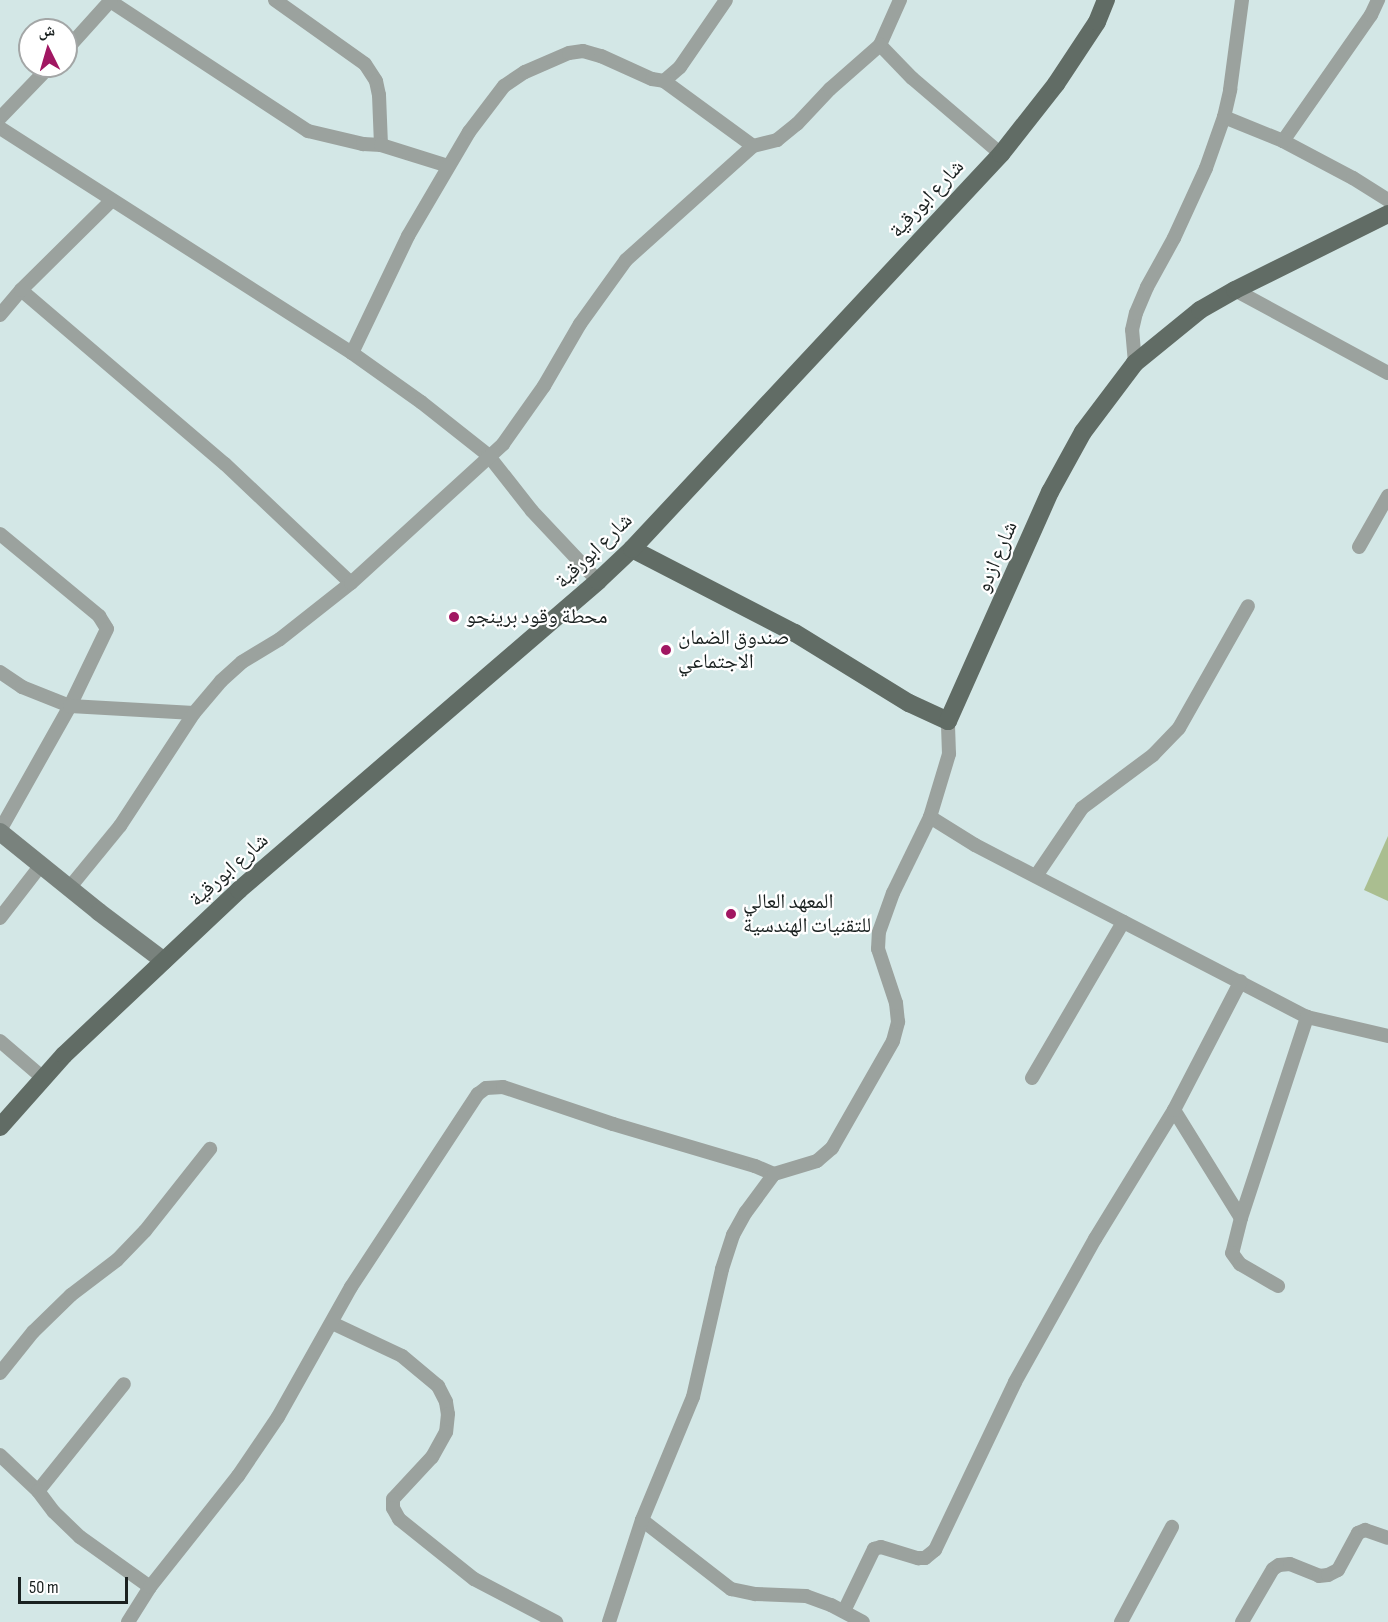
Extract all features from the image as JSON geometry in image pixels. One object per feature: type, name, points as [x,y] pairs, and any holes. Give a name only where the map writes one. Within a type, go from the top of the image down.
[{"type":"main road","name":"شارع ابورقية","points":[[0,1127],[43,1078],[239,890],[598,581],[632,549],[1001,153],[1056,84],[1097,22],[1106,0]]},
{"type":"main road","name":"شارع ازدو","points":[[948,722],[1050,492],[1083,432],[1134,363],[1200,310],[1235,290],[1388,214]]},
{"type":"main road","points":[[632,549],[795,633],[909,703],[948,722]]},
{"type":"main road","points":[[0,831],[164,961]]},
{"type":"street","points":[[78,37],[111,0],[308,131],[363,144],[381,145],[448,166]]},
{"type":"street","points":[[275,0],[365,64],[376,81],[379,95],[381,145]]},
{"type":"street","points":[[664,81],[680,67],[726,0]]},
{"type":"street","points":[[70,887],[120,826],[194,713],[242,662],[280,639],[351,583],[502,444],[515,429],[580,324],[626,260],[753,146],[777,140],[797,124],[830,89],[880,45],[900,0]]},
{"type":"street","points":[[1134,363],[1132,330],[1136,313],[1206,168],[1224,117],[1230,90],[1242,0]]},
{"type":"street","points":[[1283,141],[1371,15],[1378,0]]},
{"type":"street","points":[[880,45],[912,78],[1001,153]]},
{"type":"street","points":[[352,353],[408,236],[469,132],[504,86],[545,62],[583,51],[664,81],[753,146]]},
{"type":"street","points":[[0,118],[38,78]]},
{"type":"street","points":[[1224,117],[1283,141],[1353,178],[1388,200]]},
{"type":"street","points":[[0,128],[352,353],[421,402],[488,455],[532,511],[598,581]]},
{"type":"street","points":[[0,315],[21,290],[111,201]]},
{"type":"street","points":[[21,290],[225,464],[351,583]]},
{"type":"street","points":[[1235,290],[1388,373]]},
{"type":"street","points":[[1359,547],[1388,496]]},
{"type":"street","points":[[0,534],[99,616],[107,629],[70,706],[0,831]]},
{"type":"street","points":[[1036,876],[1082,808],[1153,755],[1179,728],[1248,606]]},
{"type":"street","points":[[0,672],[22,687],[70,706],[194,713]]},
{"type":"street","points":[[609,1622],[642,1520],[693,1397],[722,1269],[733,1235],[746,1212],[774,1174],[817,1161],[832,1148],[893,1041],[898,1022],[896,1003],[878,949],[879,932],[893,893],[930,817],[949,754],[948,722]]},
{"type":"street","points":[[930,817],[975,845],[1307,1017],[1388,1036]]},
{"type":"street","points":[[0,918],[41,865]]},
{"type":"street","points":[[1032,1078],[1123,922]]},
{"type":"street","points":[[844,1611],[874,1549],[881,1547],[918,1558],[925,1558],[935,1550],[1015,1382],[1095,1239],[1174,1110],[1241,981]]},
{"type":"street","points":[[1278,1286],[1240,1264],[1232,1254],[1241,1218],[1307,1017]]},
{"type":"street","points":[[0,1041],[43,1078]]},
{"type":"street","points":[[128,1622],[150,1587],[244,1466],[278,1417],[351,1287],[478,1094],[486,1088],[503,1087],[613,1124],[755,1166],[774,1174]]},
{"type":"street","points":[[1174,1110],[1241,1218]]},
{"type":"street","points":[[0,1373],[33,1332],[71,1295],[117,1260],[145,1231],[210,1149]]},
{"type":"street","points":[[332,1323],[402,1356],[438,1386],[447,1402],[446,1432],[437,1449],[419,1473],[393,1499],[393,1508],[399,1519],[474,1579],[556,1622]]},
{"type":"street","points":[[38,1491],[124,1384]]},
{"type":"street","points":[[0,1455],[38,1491],[54,1512],[80,1537],[150,1587]]},
{"type":"street","points":[[642,1520],[731,1589],[754,1594],[806,1596],[844,1611],[863,1622]]},
{"type":"street","points":[[1121,1622],[1172,1527]]},
{"type":"street","points":[[1242,1622],[1273,1569],[1279,1565],[1290,1564],[1319,1576],[1328,1575],[1338,1570],[1358,1533],[1365,1530],[1388,1538]]},
{"type":"green space","points":[[1388,836],[1388,901],[1364,890]]},
{"type":"place","name":"محطة وقود برينجو","points":[[454,617]]},
{"type":"place","name":"صندوق الضمان الاجتماعي","points":[[666,650]]},
{"type":"place","name":"المعهد العالي للتقنيات الهندسية","points":[[731,914]]}]
